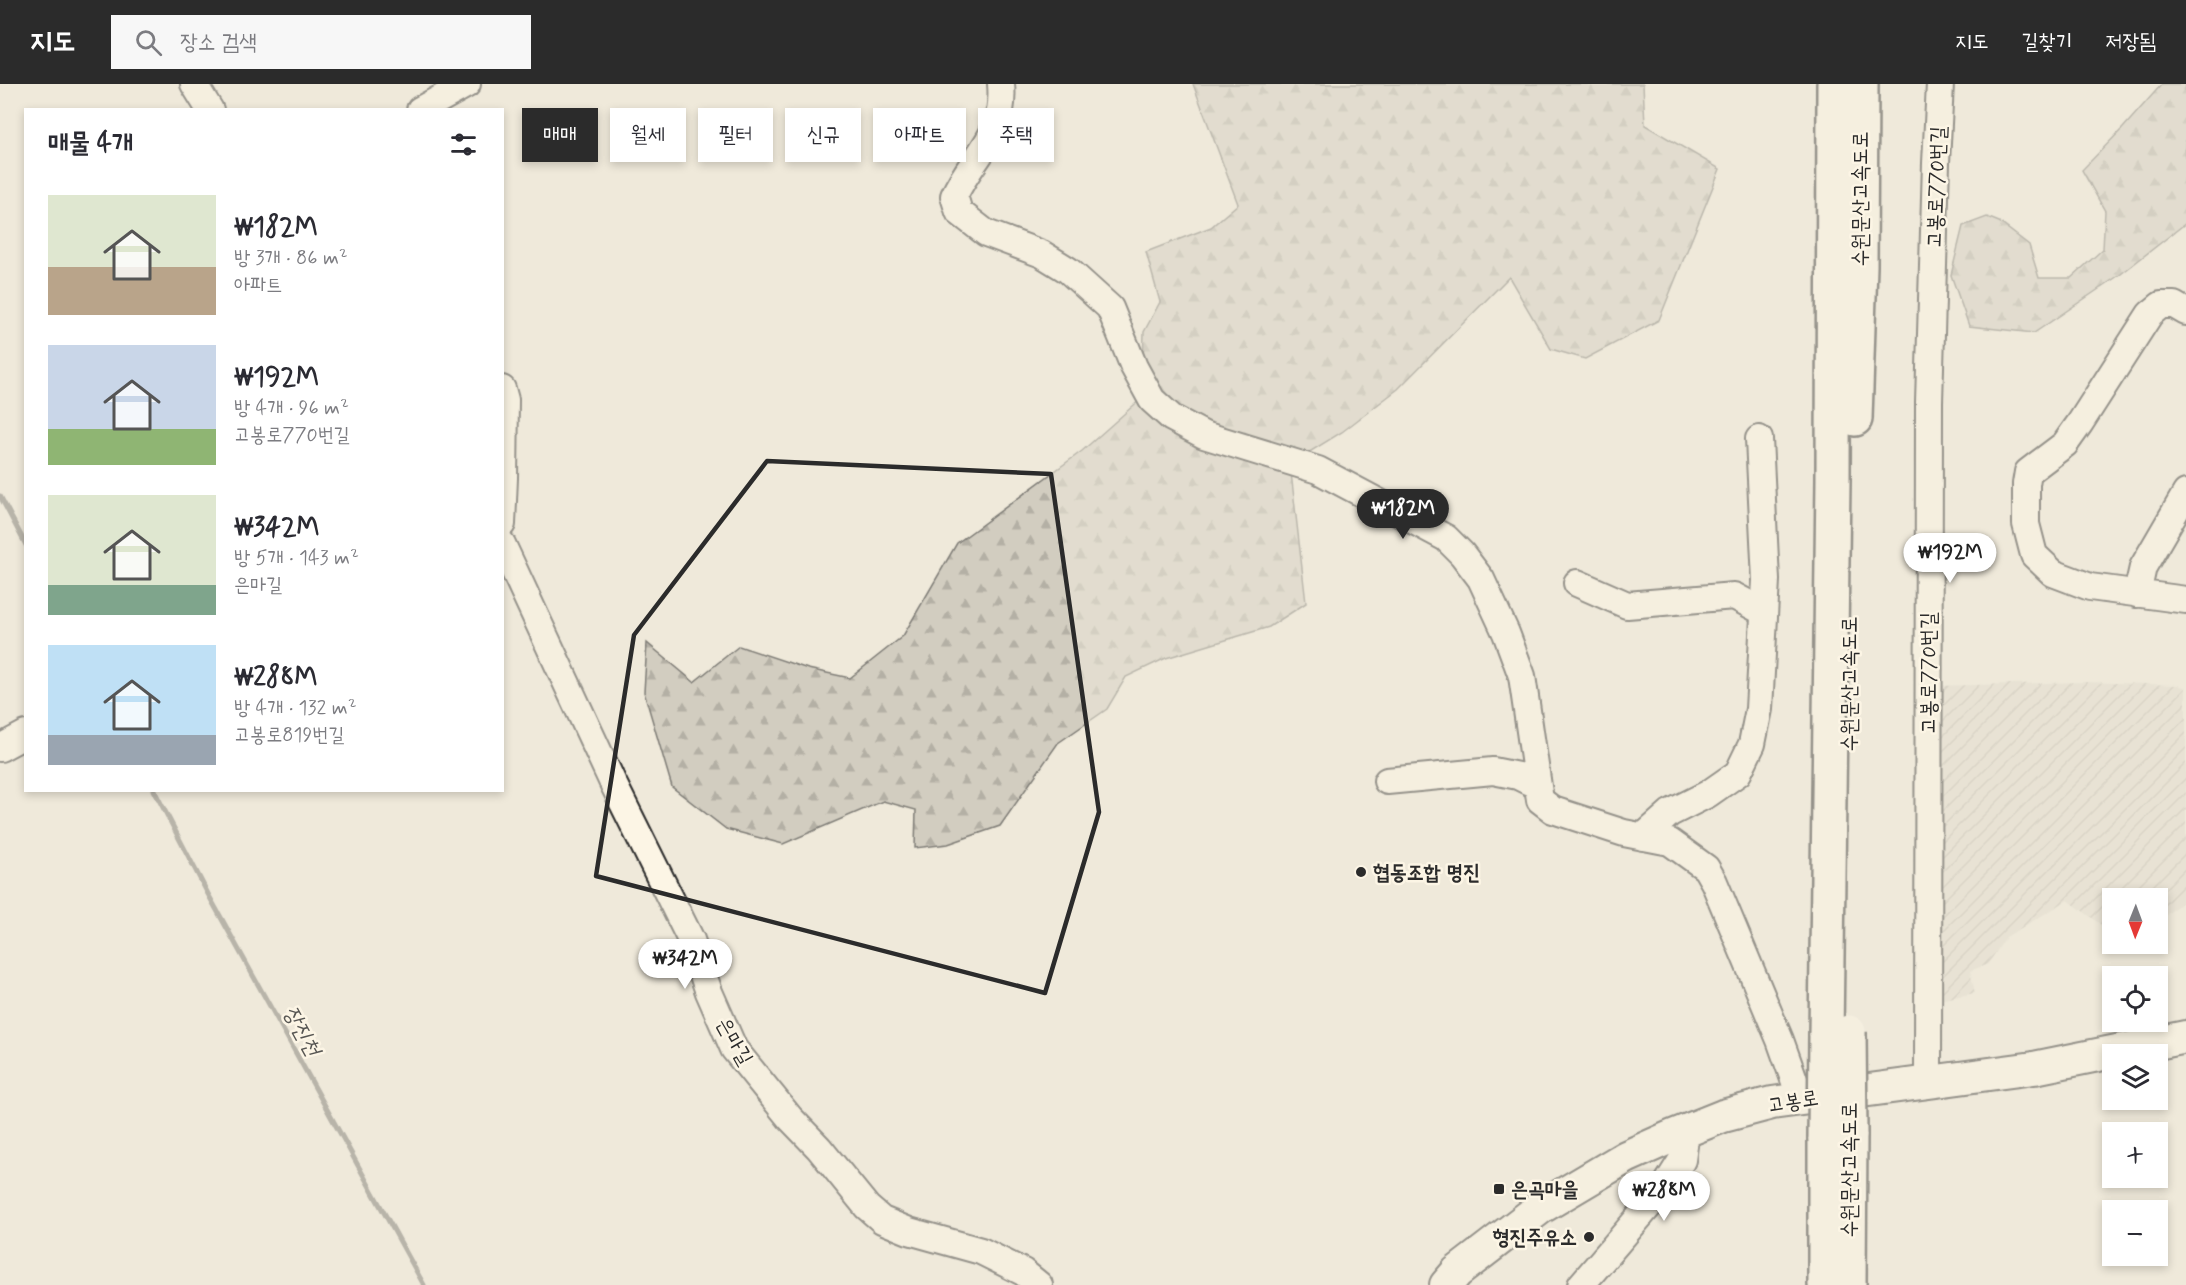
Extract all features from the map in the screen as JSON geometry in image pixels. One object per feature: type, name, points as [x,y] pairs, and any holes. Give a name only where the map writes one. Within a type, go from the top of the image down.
[{"type":"highway","name":"수원문산고속도로","points":[[1834,84],[1833,480],[1838,1034]]},
{"type":"highway","name":"수원문산고속도로","points":[[1825,1285],[1837,1136],[1849,586],[1860,266],[1861,84]]},
{"type":"highway","name":"수원문산고속도로","points":[[1837,1136],[1849,1285]]},
{"type":"main road","name":"고봉로","points":[[1446,1285],[1457,1272],[1540,1208],[1626,1158],[1686,1131],[1742,1111],[1772,1103],[2034,1068],[2186,1037]]},
{"type":"street","points":[[194,84],[209,108]]},
{"type":"street","points":[[424,108],[467,84]]},
{"type":"street","points":[[1001,84],[998,122],[988,144],[962,178],[954,196],[959,212],[986,233],[1042,254],[1060,265],[1110,308],[1134,367],[1152,400],[1172,418],[1204,435],[1318,470],[1446,538],[1462,554],[1481,579],[1506,633],[1522,676],[1540,800],[1553,810],[1624,833],[1670,842],[1706,868],[1714,882],[1780,1040],[1801,1099]]},
{"type":"street","name":"고봉로770번길","points":[[1928,1083],[1929,402],[1940,84]]},
{"type":"street","points":[[2186,312],[2174,305],[2161,305],[2150,314],[2065,444],[2028,472],[2026,484],[2026,524],[2034,555],[2053,573],[2090,587],[2186,600]]},
{"type":"street","points":[[504,396],[504,440]]},
{"type":"street","points":[[1643,837],[1670,813],[1708,794],[1738,773],[1752,744],[1759,709],[1766,580],[1759,438]]},
{"type":"street","points":[[2137,594],[2144,567],[2186,493]]},
{"type":"street","name":"은마길","points":[[504,548],[613,783],[691,940],[709,992],[734,1049],[790,1118],[819,1148],[867,1207],[882,1221],[981,1251],[1023,1272],[1039,1285]]},
{"type":"street","points":[[1577,583],[1627,605],[1734,596],[1764,612]]},
{"type":"street","points":[[0,748],[24,735]]},
{"type":"street","points":[[1387,781],[1493,771],[1518,776],[1538,786]]},
{"type":"street","points":[[1581,1285],[1665,1187],[1682,1160],[1686,1131]]},
{"type":"highlighted area","points":[[767,461],[1051,474],[1099,812],[1045,993],[596,876],[634,635]]},
{"type":"shaded area","points":[[2085,682],[2178,685],[2186,688],[2186,898],[2168,914],[2168,888],[2102,888],[2102,926],[2068,900],[2006,937],[1988,964],[1970,971],[1975,993],[1939,1000],[1934,686]]},
{"type":"green space","points":[[1193,84],[1643,84],[1645,125],[1720,169],[1659,320],[1585,359],[1551,349],[1509,277],[1398,389],[1342,432],[1290,464],[1306,603],[1269,627],[1166,658],[1126,677],[1107,709],[1058,743],[1000,826],[948,844],[915,848],[916,810],[883,801],[783,844],[726,829],[672,787],[644,692],[647,643],[694,682],[739,646],[808,669],[850,678],[903,636],[957,543],[1082,451],[1142,398],[1144,332],[1160,302],[1146,252],[1211,227],[1238,204]]},
{"type":"green space","points":[[2162,84],[2186,84],[2186,223],[2121,274],[2034,333],[1969,326],[1951,275],[1963,226],[1987,217],[1999,222],[2029,245],[2039,278],[2071,278],[2103,249],[2105,211],[2082,170]]},
{"type":"waterway","name":"장진천","points":[[0,496],[24,541]]},
{"type":"waterway","name":"장진천","points":[[155,792],[208,894],[424,1285]]},
{"type":"place","name":"협동조합 명진","points":[[1361,872]]},
{"type":"place","name":"은곡마을","points":[[1499,1189]]},
{"type":"place","name":"형진주유소","points":[[1589,1237]]}]
